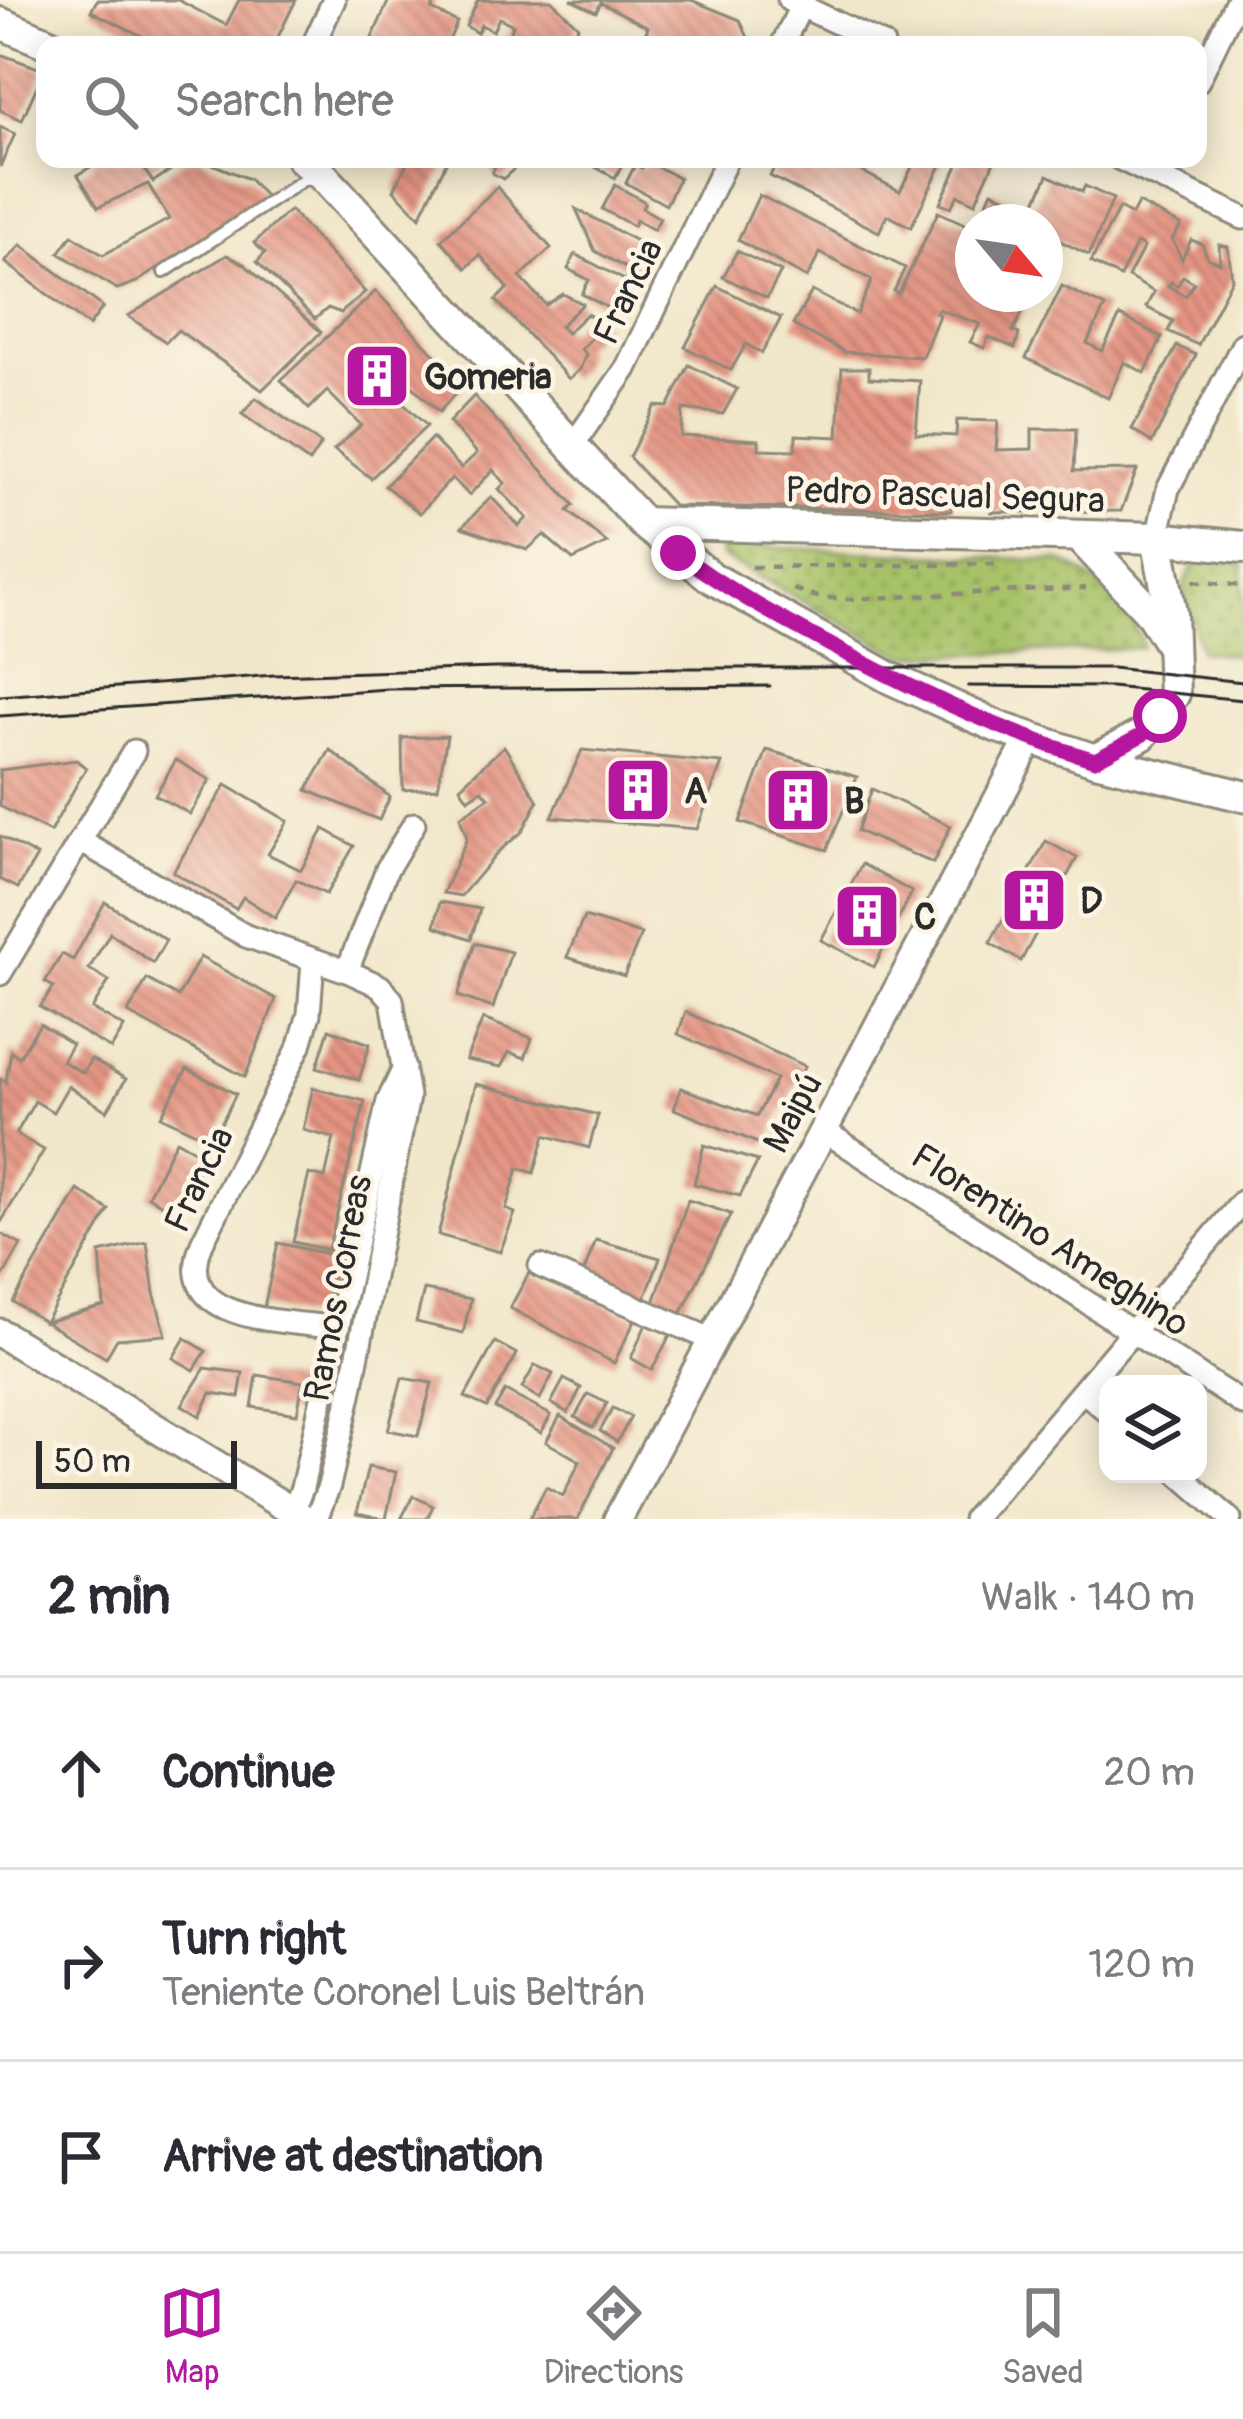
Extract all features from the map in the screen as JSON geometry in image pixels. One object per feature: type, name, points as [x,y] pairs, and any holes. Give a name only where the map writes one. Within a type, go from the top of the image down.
[{"type":"main road","points":[[0,23],[36,38]]},
{"type":"main road","points":[[313,168],[643,523],[712,578],[903,684],[1030,740],[1243,796]]},
{"type":"main road","name":"Pedro Pascual Segura","points":[[643,523],[1156,538],[1243,547]]},
{"type":"main road","points":[[1081,538],[1149,611],[1175,652]]},
{"type":"main road","points":[[1095,760],[1142,735],[1174,694],[1175,652],[1156,538]]},
{"type":"street","points":[[317,36],[334,0]]},
{"type":"street","points":[[1207,62],[1237,0]]},
{"type":"street","points":[[785,36],[798,2],[865,36]]},
{"type":"street","name":"Francia","points":[[573,445],[626,369],[723,168]]},
{"type":"street","points":[[1158,168],[1243,218]]},
{"type":"street","points":[[1156,538],[1168,489],[1243,344]]},
{"type":"street","name":"Maipú","points":[[618,1519],[1030,740]]},
{"type":"street","points":[[0,974],[134,751]]},
{"type":"street","points":[[80,841],[246,936],[347,971],[387,869],[414,824]]},
{"type":"street","name":"Francia","points":[[313,961],[309,1014],[300,1045],[202,1244],[195,1274],[207,1298],[223,1310],[338,1328]]},
{"type":"street","name":"Ramos Correas","points":[[305,1516],[328,1486],[408,1097],[392,1000],[380,986],[347,971]]},
{"type":"street","name":"Ramos Correas","points":[[305,1516],[302,1488],[388,1101],[404,1067]]},
{"type":"street","name":"Florentino Ameghino","points":[[823,1130],[1243,1404]]},
{"type":"street","points":[[974,1519],[1243,1201]]},
{"type":"street","points":[[539,1266],[713,1340]]},
{"type":"street","points":[[0,1333],[305,1516]]},
{"type":"street","points":[[1083,1391],[1099,1404]]},
{"type":"street","points":[[1189,1483],[1230,1519]]},
{"type":"lane","points":[[164,272],[306,168]]},
{"type":"path","points":[[712,578],[740,567],[1014,564]]},
{"type":"path","points":[[1166,582],[1243,586]]},
{"type":"path","points":[[779,584],[818,597],[848,599],[1126,587]]},
{"type":"green space","points":[[729,545],[1060,561],[1111,596],[1132,622],[1142,648],[903,656],[722,557],[719,549]]},
{"type":"green space","points":[[1197,558],[1243,564],[1243,656],[1200,651],[1183,587]]},
{"type":"building","points":[[97,0],[178,0],[226,25],[239,0],[296,0],[278,36],[142,36],[91,11]]},
{"type":"building","points":[[389,0],[436,0],[432,10],[457,22],[451,36],[373,36]]},
{"type":"building","points":[[478,0],[551,0],[578,26],[573,36],[508,36],[513,25],[499,18],[493,31],[481,25],[477,33],[466,26]]},
{"type":"building","points":[[571,0],[691,0],[740,20],[747,36],[654,36],[646,32],[648,27],[601,3],[596,12]]},
{"type":"building","points":[[0,54],[36,67],[36,88],[22,120],[0,110]]},
{"type":"building","points":[[0,127],[15,134],[0,167]]},
{"type":"building","points":[[89,168],[150,168],[145,171],[153,182],[174,168],[222,168],[249,179],[266,197],[137,282],[117,289],[59,253],[72,235],[103,255],[169,219],[148,184],[98,207],[78,175]]},
{"type":"building","points":[[405,168],[444,168],[420,217],[394,190]]},
{"type":"building","points":[[494,168],[515,168],[503,179],[492,173]]},
{"type":"building","points":[[597,168],[620,168],[615,178]]},
{"type":"building","points":[[634,168],[660,168],[679,178],[666,205],[626,183]]},
{"type":"building","points":[[774,168],[855,168],[900,191],[912,168],[940,168],[911,227],[887,215],[879,232],[770,176]]},
{"type":"building","points":[[957,168],[991,168],[975,203],[958,195],[951,207],[940,203]]},
{"type":"building","points":[[1048,175],[1082,192],[1085,186],[1113,199],[1089,255],[1063,242],[1063,204],[1035,204]]},
{"type":"building","points":[[615,185],[645,202],[642,208],[660,218],[654,230],[636,220],[633,226],[602,209]]},
{"type":"building","points":[[497,187],[551,248],[520,277],[546,305],[563,294],[583,304],[560,326],[567,333],[587,314],[604,325],[581,349],[586,354],[580,369],[569,379],[496,300],[508,288],[480,255],[466,268],[441,240]]},
{"type":"building","points":[[992,191],[1024,204],[986,204]]},
{"type":"building","points":[[759,195],[905,268],[894,291],[899,294],[938,212],[955,220],[955,312],[1022,312],[1013,331],[1019,334],[1015,348],[989,337],[984,348],[970,342],[980,324],[938,309],[922,357],[845,352],[793,325],[812,291],[857,314],[872,280],[820,253],[807,278],[738,240]]},
{"type":"building","points":[[1138,203],[1181,225],[1172,240],[1182,259],[1191,240],[1202,244],[1208,258],[1220,263],[1219,245],[1228,247],[1232,279],[1198,345],[1168,331],[1173,321],[1146,307],[1154,292],[1128,277],[1144,247],[1137,243],[1120,277],[1091,262],[1119,208],[1132,215]],"holes":[[[1183,276],[1194,283],[1186,296],[1168,286],[1171,282],[1177,286]]]},
{"type":"building","points":[[576,209],[646,246],[633,272],[595,251]]},
{"type":"building","points":[[290,210],[365,292],[341,313],[328,308],[315,319],[257,262],[265,253],[254,243]]},
{"type":"building","points":[[21,245],[103,307],[89,326],[5,262]]},
{"type":"building","points":[[737,251],[781,272],[767,298],[723,277]]},
{"type":"building","points":[[575,254],[628,282],[614,311],[582,294],[589,280],[568,269]]},
{"type":"building","points":[[227,255],[244,264],[321,332],[262,390],[178,330],[166,342],[128,316]]},
{"type":"building","points":[[717,286],[781,318],[762,353],[746,344],[731,370],[685,347]]},
{"type":"building","points":[[1063,286],[1105,307],[1087,343],[1102,351],[1120,316],[1162,337],[1145,373],[1124,362],[1108,398],[1026,358],[1049,312],[1063,312]]},
{"type":"building","points":[[376,291],[463,385],[439,412],[406,380],[381,405],[394,395],[427,426],[371,478],[334,450],[361,425],[327,391],[309,409],[281,380]]},
{"type":"building","points":[[1177,346],[1196,355],[1152,443],[1132,429]]},
{"type":"building","points":[[689,365],[737,389],[723,414],[683,409],[681,436],[759,440],[759,449],[795,450],[796,435],[838,437],[842,368],[869,368],[869,378],[920,381],[916,434],[956,436],[957,420],[998,421],[996,450],[1032,449],[1032,429],[1076,429],[1074,471],[1137,470],[1121,511],[991,512],[992,500],[952,497],[951,511],[674,506],[629,457],[655,406],[668,407]]},
{"type":"building","points":[[474,396],[574,505],[568,511],[607,543],[573,560],[544,535],[527,550],[462,527],[491,497],[519,526],[527,518],[499,489],[505,483],[493,470],[469,495],[452,478],[420,513],[385,486],[432,438],[461,468],[477,453],[449,422]]},
{"type":"building","points":[[256,398],[321,444],[309,462],[242,414]]},
{"type":"building","points":[[447,736],[438,788],[403,790],[402,738]]},
{"type":"building","points":[[504,746],[538,801],[522,832],[461,896],[443,893],[467,838],[460,817],[489,797],[482,790],[468,799],[460,787]]},
{"type":"building","points":[[330,750],[390,797],[379,820],[307,790]]},
{"type":"building","name":"A","points":[[582,750],[722,763],[697,829],[552,817]]},
{"type":"building","name":"B","points":[[767,750],[857,777],[827,850],[740,822]]},
{"type":"building","points":[[76,760],[86,768],[50,832],[0,806],[0,770]]},
{"type":"building","points":[[176,760],[210,780],[190,814],[155,795]]},
{"type":"building","points":[[226,785],[288,821],[268,854],[301,870],[324,829],[354,846],[326,894],[296,880],[275,918],[243,897],[236,909],[173,872]]},
{"type":"building","points":[[872,789],[951,826],[933,863],[857,831]]},
{"type":"building","points":[[0,836],[37,856],[18,888],[0,879]]},
{"type":"building","name":"D","points":[[1046,841],[1077,858],[1021,961],[990,943]]},
{"type":"building","name":"C","points":[[862,864],[912,892],[874,967],[821,940]]},
{"type":"building","points":[[105,902],[166,940],[153,963],[110,933],[89,969],[109,981],[92,1009],[124,1027],[111,1049],[40,1007],[54,987],[45,982],[62,954],[73,960]]},
{"type":"building","points":[[440,902],[480,909],[471,939],[435,926]]},
{"type":"building","points":[[584,917],[641,934],[624,976],[567,957]]},
{"type":"building","points":[[475,943],[511,952],[493,1008],[458,996]]},
{"type":"building","points":[[200,957],[276,999],[245,1077],[128,1013],[147,979],[178,997]]},
{"type":"building","points":[[686,1012],[805,1066],[765,1146],[674,1109],[681,1088],[757,1116],[776,1079],[678,1034]]},
{"type":"building","points":[[483,1019],[532,1038],[525,1058],[509,1052],[501,1067],[466,1060]]},
{"type":"building","points":[[40,1024],[72,1044],[62,1061],[83,1073],[91,1059],[126,1079],[107,1111],[68,1086],[53,1112],[35,1101],[16,1134],[44,1150],[0,1224],[0,1079],[6,1082],[11,1051],[19,1057]]},
{"type":"building","points":[[329,1029],[370,1044],[359,1080],[317,1067]]},
{"type":"building","points":[[187,1069],[236,1094],[212,1141],[161,1116]]},
{"type":"building","points":[[476,1084],[598,1115],[589,1148],[545,1135],[534,1173],[518,1168],[506,1209],[515,1213],[500,1252],[438,1235]]},
{"type":"building","points":[[313,1088],[365,1101],[328,1250],[293,1242],[309,1174],[325,1178],[334,1138],[303,1130]]},
{"type":"building","points":[[176,1140],[206,1157],[176,1214],[148,1196]]},
{"type":"building","points":[[704,1145],[758,1161],[740,1196],[694,1184]]},
{"type":"building","points":[[78,1190],[109,1210],[45,1322],[13,1302]]},
{"type":"building","points":[[688,1200],[731,1214],[680,1316],[654,1303]]},
{"type":"building","points":[[0,1233],[21,1245],[0,1282]]},
{"type":"building","points":[[596,1240],[660,1258],[645,1298],[581,1279]]},
{"type":"building","points":[[147,1242],[166,1335],[117,1339],[106,1358],[45,1322],[104,1306],[100,1253]]},
{"type":"building","points":[[278,1243],[337,1256],[323,1317],[264,1307]]},
{"type":"building","points":[[529,1273],[636,1318],[614,1363],[510,1308]]},
{"type":"building","points":[[424,1290],[471,1299],[463,1333],[416,1322]]},
{"type":"building","points":[[647,1322],[671,1333],[652,1370],[631,1358]]},
{"type":"building","points":[[185,1338],[206,1351],[194,1370],[173,1358]]},
{"type":"building","points":[[495,1342],[517,1354],[487,1407],[465,1397]]},
{"type":"building","points":[[535,1365],[553,1374],[540,1399],[522,1388]]},
{"type":"building","points":[[205,1368],[243,1373],[239,1397],[211,1393],[200,1416],[182,1405]]},
{"type":"building","points":[[257,1375],[303,1382],[297,1414],[252,1407]]},
{"type":"building","points":[[402,1378],[432,1383],[418,1436],[388,1430]]},
{"type":"building","points":[[564,1379],[581,1388],[568,1413],[551,1403]]},
{"type":"building","points":[[505,1391],[551,1415],[541,1433],[495,1408]]},
{"type":"building","points":[[588,1394],[607,1403],[593,1428],[575,1417]]},
{"type":"building","points":[[613,1408],[631,1417],[617,1442],[600,1431]]},
{"type":"building","points":[[560,1416],[613,1448],[578,1519],[529,1519],[546,1487],[563,1496],[580,1461],[546,1442]]},
{"type":"building","points":[[368,1467],[396,1472],[386,1519],[357,1513]]},
{"type":"building","points":[[413,1496],[433,1506],[427,1519],[401,1519]]},
{"type":"tram line","points":[[0,696],[274,675],[495,668],[1112,668],[1243,682]]},
{"type":"tram line","points":[[0,716],[387,689],[770,686]]},
{"type":"tram line","points":[[968,686],[1111,687],[1243,700]]},
{"type":"place","name":"Gomeria","points":[[377,376]]},
{"type":"place","name":"A","points":[[638,790]]},
{"type":"place","name":"B","points":[[798,800]]},
{"type":"place","name":"D","points":[[1034,900]]},
{"type":"place","name":"C","points":[[867,916]]},
{"type":"route","points":[[678,553],[736,594],[875,670],[1030,740],[1095,760],[1142,735],[1160,716]]}]
